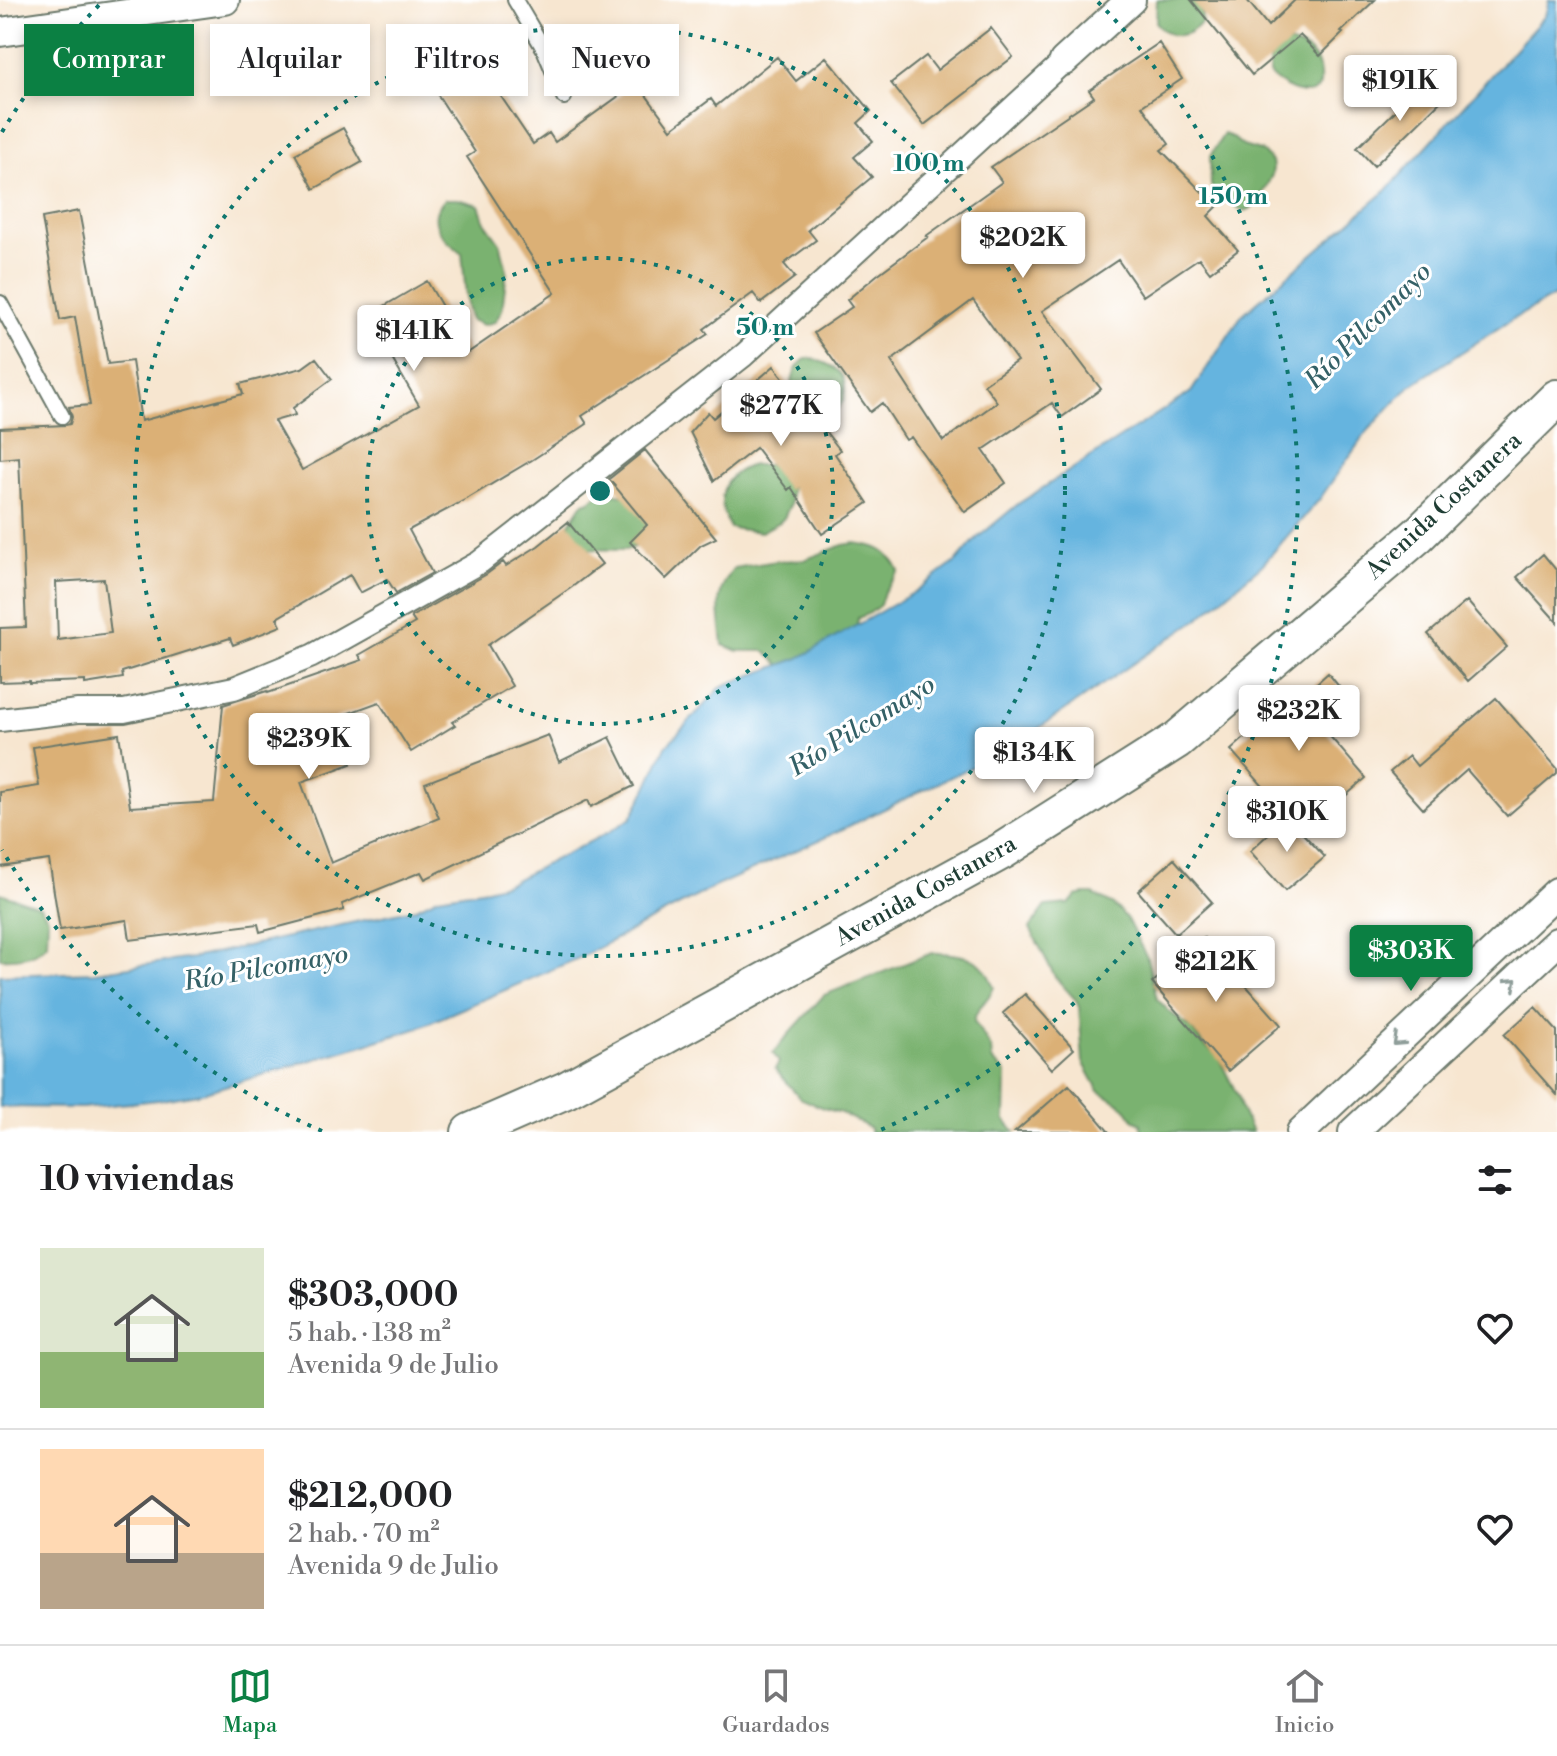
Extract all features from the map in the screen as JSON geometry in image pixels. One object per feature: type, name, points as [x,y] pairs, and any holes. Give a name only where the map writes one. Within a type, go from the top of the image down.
[{"type":"street","points":[[0,32],[225,0]]},
{"type":"street","points":[[0,720],[78,711],[124,711],[234,688],[312,656],[480,562],[744,355],[1131,0]]},
{"type":"street","name":"Avenida Costanera","points":[[470,1132],[566,1090],[989,858],[1177,740],[1418,535],[1557,398]]},
{"type":"street","points":[[1301,1132],[1557,892]]},
{"type":"street","points":[[1353,1132],[1557,942]]},
{"type":"lane","points":[[515,0],[544,49],[564,97]]},
{"type":"lane","points":[[0,303],[62,416]]},
{"type":"green space","points":[[1157,0],[1201,0],[1202,22],[1185,34],[1167,33],[1156,23]]},
{"type":"green space","points":[[1288,43],[1306,50],[1317,62],[1320,83],[1314,91],[1293,90],[1269,74],[1270,51]]},
{"type":"green space","points":[[1224,134],[1243,146],[1263,152],[1272,162],[1272,175],[1260,199],[1245,211],[1238,209],[1227,196],[1215,192],[1211,186],[1210,157]]},
{"type":"green space","points":[[445,199],[479,205],[485,222],[500,243],[507,270],[502,310],[495,322],[483,325],[471,320],[462,253],[447,240],[436,223],[437,210]]},
{"type":"green space","points":[[807,358],[826,364],[841,374],[845,385],[844,396],[835,411],[810,413],[790,394],[796,369]]},
{"type":"green space","points":[[753,465],[770,465],[792,477],[790,505],[784,518],[761,532],[730,528],[723,508],[722,498],[728,482],[742,469]]},
{"type":"green space","points":[[600,493],[630,498],[652,519],[638,546],[625,550],[579,549],[569,525],[583,503]]},
{"type":"green space","points":[[855,543],[882,550],[899,571],[884,592],[880,605],[858,618],[856,631],[784,668],[764,651],[738,651],[723,645],[720,596],[734,568],[804,560]]},
{"type":"green space","points":[[0,893],[40,906],[48,918],[47,944],[37,952],[0,958]]},
{"type":"green space","points":[[1093,894],[1112,904],[1127,919],[1147,958],[1157,999],[1191,1028],[1218,1057],[1252,1132],[1142,1132],[1141,1123],[1133,1119],[1125,1107],[1099,1091],[1083,1062],[1079,1007],[1055,977],[1030,928],[1046,906],[1069,904],[1076,896]]},
{"type":"green space","points":[[932,953],[953,954],[979,963],[994,987],[974,1021],[991,1048],[992,1060],[1006,1073],[1005,1120],[1015,1132],[870,1132],[870,1128],[841,1113],[800,1098],[775,1069],[779,1062],[773,1053],[824,995]]},
{"type":"water","name":"Río Pilcomayo","points":[[1549,0],[1557,0],[1557,295],[1511,320],[1410,386],[1366,433],[1319,500],[1262,565],[1198,619],[1007,750],[714,887],[581,957],[413,1030],[198,1094],[82,1108],[0,1107],[0,975],[95,972],[192,958],[414,909],[438,897],[511,882],[631,818],[666,746],[722,686],[799,658],[913,593],[957,561],[976,539],[1018,504],[1191,392],[1242,315],[1387,190],[1545,16]]},
{"type":"building","points":[[1191,0],[1247,0],[1268,26],[1295,0],[1375,0],[1320,56],[1300,35],[1252,75]]},
{"type":"building","points":[[991,28],[1013,57],[924,125],[891,83],[926,56],[937,70]]},
{"type":"building","points":[[1159,43],[1182,79],[1142,106],[1169,144],[1161,150],[1217,207],[1208,216],[1238,250],[1210,272],[1199,258],[1143,296],[1118,260],[1042,311],[1101,389],[1062,417],[1052,403],[983,450],[1006,483],[965,512],[911,437],[906,440],[882,403],[870,412],[814,333],[852,307],[847,300],[877,275],[1002,182],[991,167],[1094,97],[1089,90]],"holes":[[[973,300],[1017,361],[984,384],[997,402],[943,441],[891,361]]]},
{"type":"building","points":[[777,57],[796,81],[826,57],[871,111],[858,123],[873,141],[854,157],[872,177],[808,230],[816,240],[784,264],[795,277],[761,303],[753,293],[704,329],[708,334],[582,416],[587,424],[465,500],[409,530],[432,573],[396,593],[387,579],[360,593],[350,575],[277,618],[281,626],[233,645],[230,638],[122,672],[123,678],[85,684],[85,681],[0,682],[0,628],[26,627],[19,457],[0,459],[0,428],[70,424],[72,417],[69,407],[90,405],[75,317],[60,320],[42,218],[79,211],[108,364],[132,361],[141,421],[243,394],[240,384],[302,368],[316,358],[332,379],[293,408],[295,415],[274,421],[302,470],[419,405],[367,316],[427,281],[469,352],[555,293],[467,157],[475,152],[439,96],[501,96],[533,144],[549,133],[555,142],[619,96],[647,96],[671,129],[711,99],[716,106]],"holes":[[[104,579],[111,633],[58,640],[56,582]]]},
{"type":"building","points":[[1427,80],[1444,98],[1374,166],[1357,148]]},
{"type":"building","points":[[343,128],[362,162],[314,189],[295,154]]},
{"type":"building","points":[[774,366],[840,450],[835,454],[868,503],[822,534],[791,487],[788,490],[756,448],[714,481],[690,432],[708,412],[713,418]]},
{"type":"building","points":[[645,450],[716,538],[701,545],[666,579],[630,542],[647,525],[609,479]]},
{"type":"building","points":[[568,522],[602,564],[488,645],[512,686],[452,722],[455,725],[411,752],[379,702],[335,718],[351,764],[301,782],[331,863],[439,818],[425,783],[548,735],[559,762],[610,737],[634,786],[591,807],[588,800],[425,879],[421,872],[342,904],[344,910],[260,932],[258,924],[130,940],[127,920],[60,930],[49,860],[0,867],[0,792],[39,786],[33,747],[119,734],[130,807],[214,802],[223,705],[268,693],[362,660],[359,655],[415,623],[411,617],[503,562],[506,566]]},
{"type":"building","points":[[1543,554],[1557,571],[1557,622],[1517,577]]},
{"type":"building","points":[[1467,601],[1507,647],[1468,681],[1428,634]]},
{"type":"building","points":[[1328,673],[1345,694],[1315,719],[1366,778],[1342,799],[1336,793],[1298,826],[1231,750],[1269,716],[1262,708],[1287,687],[1298,700]]},
{"type":"building","points":[[1496,698],[1557,768],[1557,773],[1507,816],[1467,770],[1423,809],[1390,772],[1409,756],[1417,766]]},
{"type":"building","points":[[1287,817],[1325,857],[1285,891],[1250,851]]},
{"type":"building","points":[[1174,859],[1212,902],[1176,934],[1138,891]]},
{"type":"building","points":[[1204,938],[1281,1025],[1228,1071],[1152,983]]},
{"type":"building","points":[[1025,994],[1074,1049],[1052,1069],[1003,1013]]},
{"type":"building","points":[[1535,1007],[1557,1031],[1557,1095],[1504,1035]]},
{"type":"building","points":[[1069,1085],[1109,1132],[1015,1132]]}]
